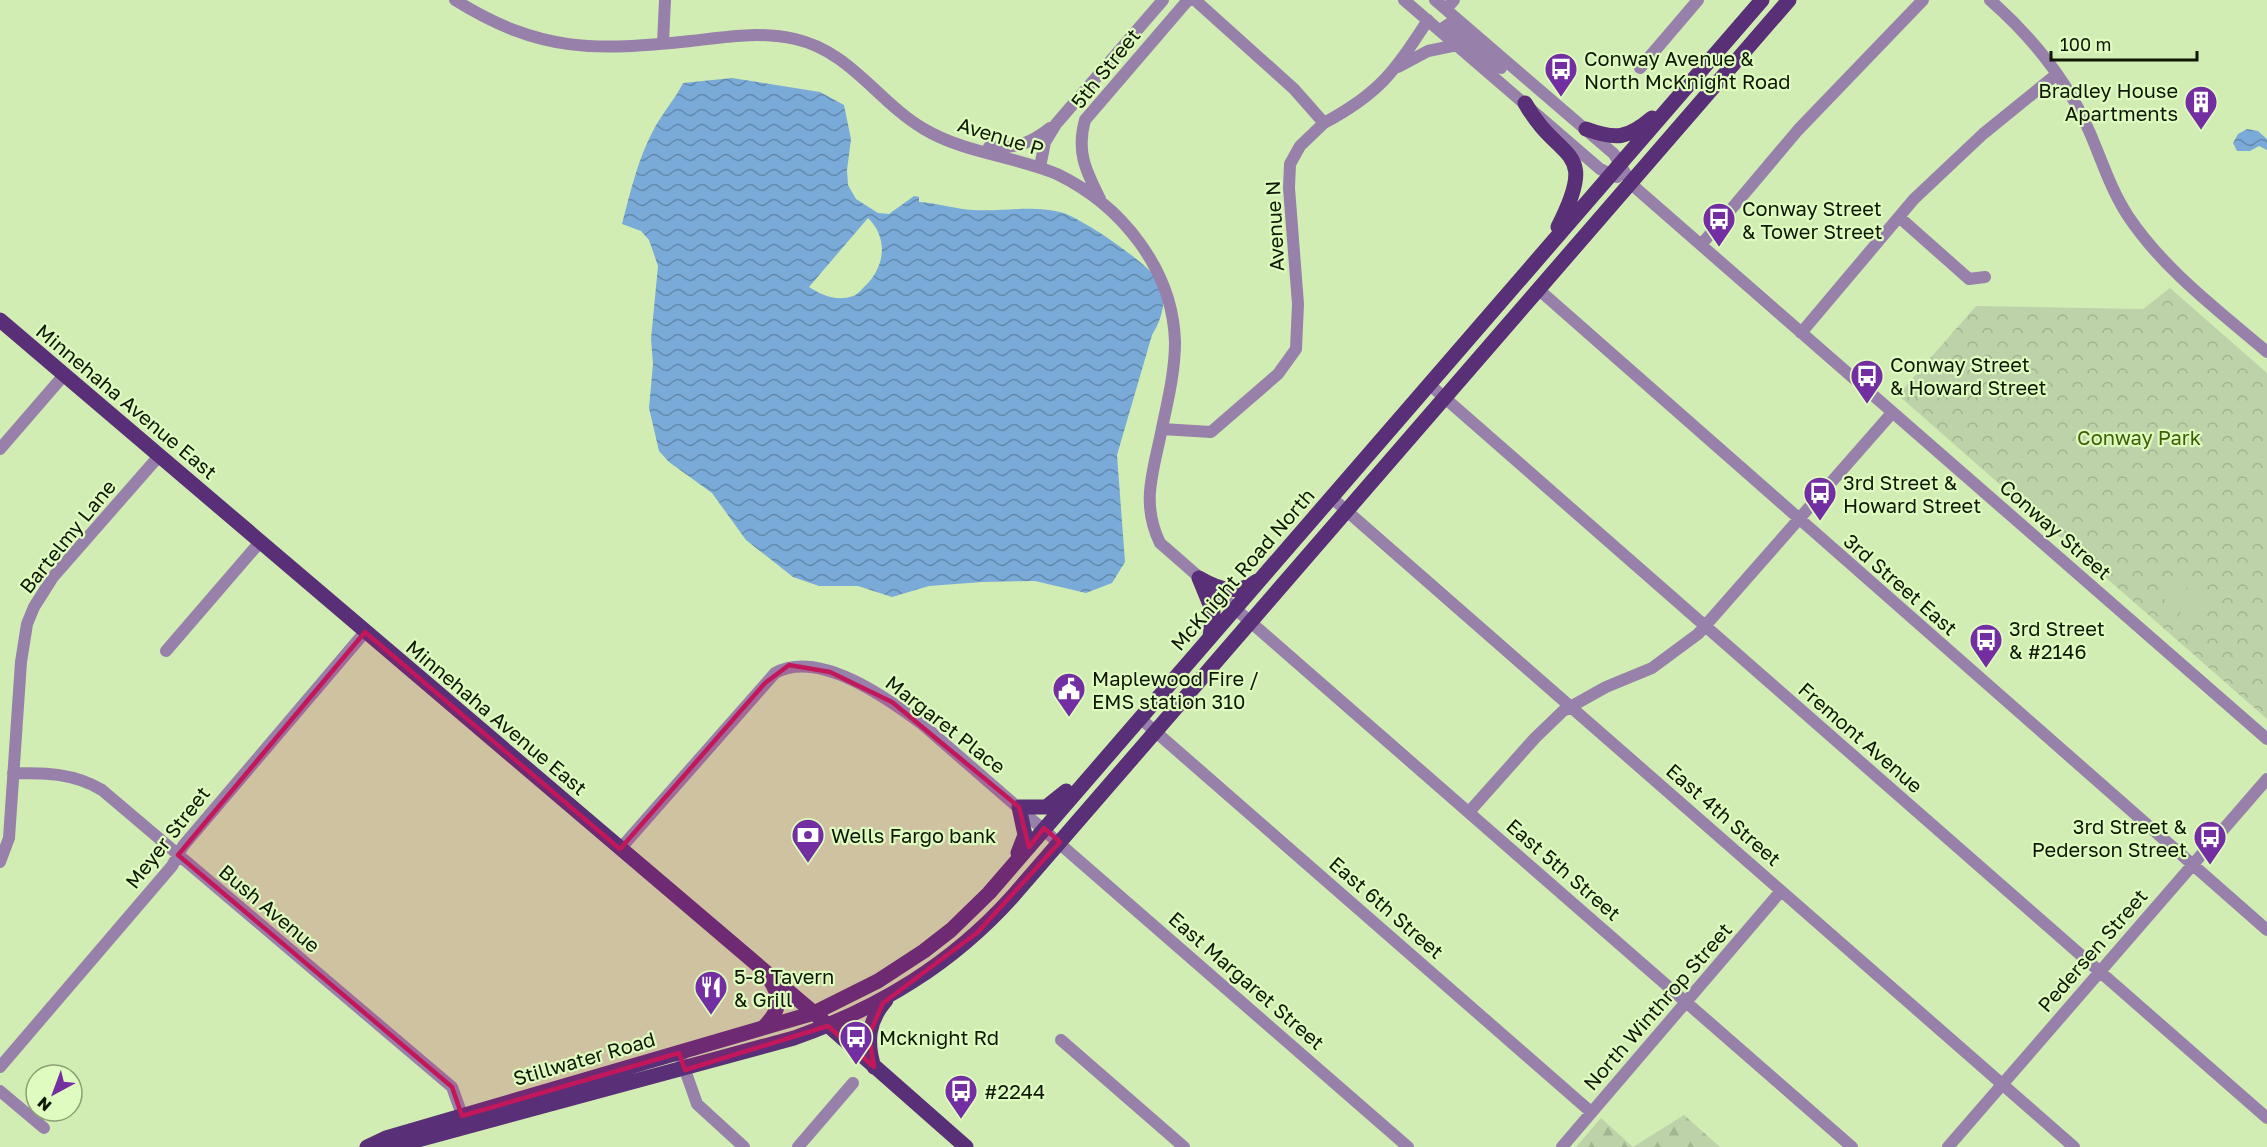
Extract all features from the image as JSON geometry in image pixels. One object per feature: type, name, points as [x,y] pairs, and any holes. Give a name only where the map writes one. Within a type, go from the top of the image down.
[{"type":"main road","points":[[1586,129],[1614,138],[1626,135],[1649,121],[1686,88],[1762,0]]},
{"type":"main road","name":"McKnight Road North","points":[[828,1026],[887,999],[935,968],[982,928],[1060,842],[1789,0]]},
{"type":"main road","name":"McKnight Road North","points":[[814,1013],[878,981],[924,951],[963,920],[1012,867],[1095,769],[1142,719],[1686,88]]},
{"type":"main road","points":[[1525,103],[1534,119],[1570,156],[1577,174],[1573,195],[1547,248]]},
{"type":"main road","name":"Minnehaha Avenue East","points":[[0,320],[764,970],[966,1147]]},
{"type":"main road","points":[[1199,578],[1216,587],[1233,590],[1248,588],[1266,575]]},
{"type":"main road","points":[[1199,578],[1213,612],[1210,639]]},
{"type":"main road","points":[[1012,867],[1025,835],[1019,807],[1046,807],[1076,780],[1095,769]]},
{"type":"main road","points":[[763,1028],[775,1017],[780,1004],[777,990],[764,970]]},
{"type":"main road","points":[[874,1067],[868,1048],[869,1035],[878,1010],[887,999]]},
{"type":"main road","name":"Stillwater Road","points":[[392,1147],[464,1121],[814,1013]]},
{"type":"main road","name":"Stillwater Road","points":[[367,1147],[386,1138],[685,1070],[828,1026]]},
{"type":"street","name":"Avenue P","points":[[455,0],[517,32],[556,43],[622,48],[754,34],[797,39],[838,57],[903,115],[923,128],[963,145],[1040,167],[1073,182],[1102,203],[1128,227],[1149,255],[1170,304],[1175,341],[1174,360],[1148,495],[1152,526],[1160,543],[1171,555],[1251,621]]},
{"type":"street","points":[[663,44],[665,0]]},
{"type":"street","name":"5th Street","points":[[1040,167],[1045,142],[1056,124],[1163,0]]},
{"type":"street","name":"5th Street","points":[[1102,203],[1084,168],[1080,154],[1081,134],[1085,120],[1188,0]]},
{"type":"street","points":[[1195,0],[1294,89],[1324,123]]},
{"type":"street","name":"Conway Street","points":[[1404,0],[1600,169],[1616,170],[2267,739]]},
{"type":"street","points":[[1435,0],[1450,5],[1540,90],[1614,154],[1616,170]]},
{"type":"street","points":[[1640,68],[1698,0]]},
{"type":"street","points":[[1701,245],[1798,130],[1923,0]]},
{"type":"street","points":[[1989,0],[2022,30],[2058,74],[2090,132],[2114,192],[2140,234],[2174,270],[2267,352]]},
{"type":"street","points":[[1397,68],[1428,20]]},
{"type":"street","points":[[1440,30],[1449,24],[1527,90],[1534,94],[1540,90]]},
{"type":"street","points":[[1397,68],[1428,51],[1457,45]]},
{"type":"street","name":"Avenue N","points":[[1162,429],[1211,432],[1278,374],[1296,349],[1298,304],[1289,188],[1290,164],[1300,146],[1324,123],[1358,104],[1397,68]]},
{"type":"street","points":[[1801,333],[1899,217],[1983,134],[2058,74]]},
{"type":"street","points":[[963,145],[1018,147],[1033,141],[1056,124]]},
{"type":"street","points":[[1899,217],[1970,279],[1984,277]]},
{"type":"street","name":"3rd Street East","points":[[1538,289],[1799,521],[2267,930]]},
{"type":"street","points":[[0,449],[64,375]]},
{"type":"street","name":"Fremont Avenue","points":[[1430,385],[2267,1118]]},
{"type":"street","points":[[1469,812],[1535,738],[1572,705],[1606,687],[1652,668],[1688,644],[1706,627],[1892,412]]},
{"type":"street","name":"Bartelmy Lane","points":[[0,862],[9,838],[23,641],[34,607],[53,577],[159,456]]},
{"type":"street","name":"East 4th Street","points":[[1332,498],[1572,705],[2074,1147]]},
{"type":"street","points":[[166,651],[260,542]]},
{"type":"street","name":"East 5th Street","points":[[1251,621],[1852,1147]]},
{"type":"street","name":"Meyer Street","points":[[0,1067],[172,866],[183,846],[365,632]]},
{"type":"street","name":"Margaret Place","points":[[620,849],[765,683],[789,665],[830,672],[892,702],[1044,828]]},
{"type":"street","name":"East 6th Street","points":[[1142,719],[1591,1112]]},
{"type":"street","name":"Bush Avenue","points":[[13,773],[63,774],[90,783],[452,1087],[464,1121]]},
{"type":"street","name":"Pedersen Street","points":[[1948,1147],[2267,779]]},
{"type":"street","name":"East Margaret Street","points":[[1044,828],[1408,1147]]},
{"type":"street","points":[[606,837],[636,832]]},
{"type":"street","name":"North Winthrop Street","points":[[1562,1147],[1781,891]]},
{"type":"street","points":[[1062,1040],[1184,1147]]},
{"type":"street","points":[[679,1053],[697,1104],[744,1147]]},
{"type":"street","points":[[798,1147],[853,1083]]},
{"type":"street","points":[[0,1091],[44,1128]]},
{"type":"highlighted area","points":[[365,632],[620,849],[765,683],[789,665],[830,672],[892,702],[1019,807],[1029,847],[1044,828],[1060,842],[978,932],[883,1003],[869,1035],[874,1067],[828,1026],[685,1070],[679,1053],[462,1116],[452,1087],[178,855]]},
{"type":"green space","name":"Conway Park","points":[[2170,288],[2267,373],[2267,719],[1898,395],[1976,306],[2143,309]]},
{"type":"green space","points":[[2183,569],[2195,579],[2172,605],[2160,595]]},
{"type":"green space","points":[[2198,583],[2211,593],[2188,619],[2176,609]]},
{"type":"green space","points":[[1684,1115],[1720,1147],[1633,1147]]},
{"type":"green space","points":[[1601,1118],[1633,1147],[1576,1147]]},
{"type":"water","points":[[732,78],[820,92],[844,105],[851,139],[847,170],[848,185],[856,199],[878,213],[889,214],[914,196],[919,197],[919,202],[966,209],[1038,209],[1060,212],[1099,232],[1133,256],[1157,278],[1162,287],[1162,312],[1152,335],[1117,455],[1125,562],[1112,583],[1086,593],[1035,581],[982,582],[929,586],[892,597],[858,586],[819,586],[793,577],[746,540],[712,493],[669,462],[659,451],[649,408],[653,364],[651,339],[658,266],[649,240],[641,231],[622,224],[644,150],[655,127],[683,83]],"holes":[[[868,218],[875,226],[882,244],[880,262],[871,279],[859,292],[847,298],[835,298],[809,287]]]},
{"type":"water","points":[[2247,129],[2258,131],[2267,139],[2267,150],[2259,146],[2250,151],[2237,151],[2233,143],[2238,134]]},
{"type":"place","name":"Conway Avenue & North McKnight Road","points":[[1561,98]]},
{"type":"place","name":"Bradley House Apartments","points":[[2201,131]]},
{"type":"place","name":"Conway Street & Tower Street","points":[[1719,248]]},
{"type":"place","name":"Conway Street & Howard Street","points":[[1867,405]]},
{"type":"place","name":"3rd Street & Howard Street","points":[[1820,522]]},
{"type":"place","name":"3rd Street & #2146","points":[[1986,669]]},
{"type":"place","name":"Maplewood Fire / EMS station 310","points":[[1069,718]]},
{"type":"place","name":"Wells Fargo bank","points":[[808,864]]},
{"type":"place","name":"3rd Street & Pederson Street","points":[[2210,866]]},
{"type":"place","name":"5-8 Tavern & Grill","points":[[711,1016]]},
{"type":"place","name":"Mcknight Rd","points":[[856,1066]]},
{"type":"place","name":"#2244","points":[[961,1120]]}]
